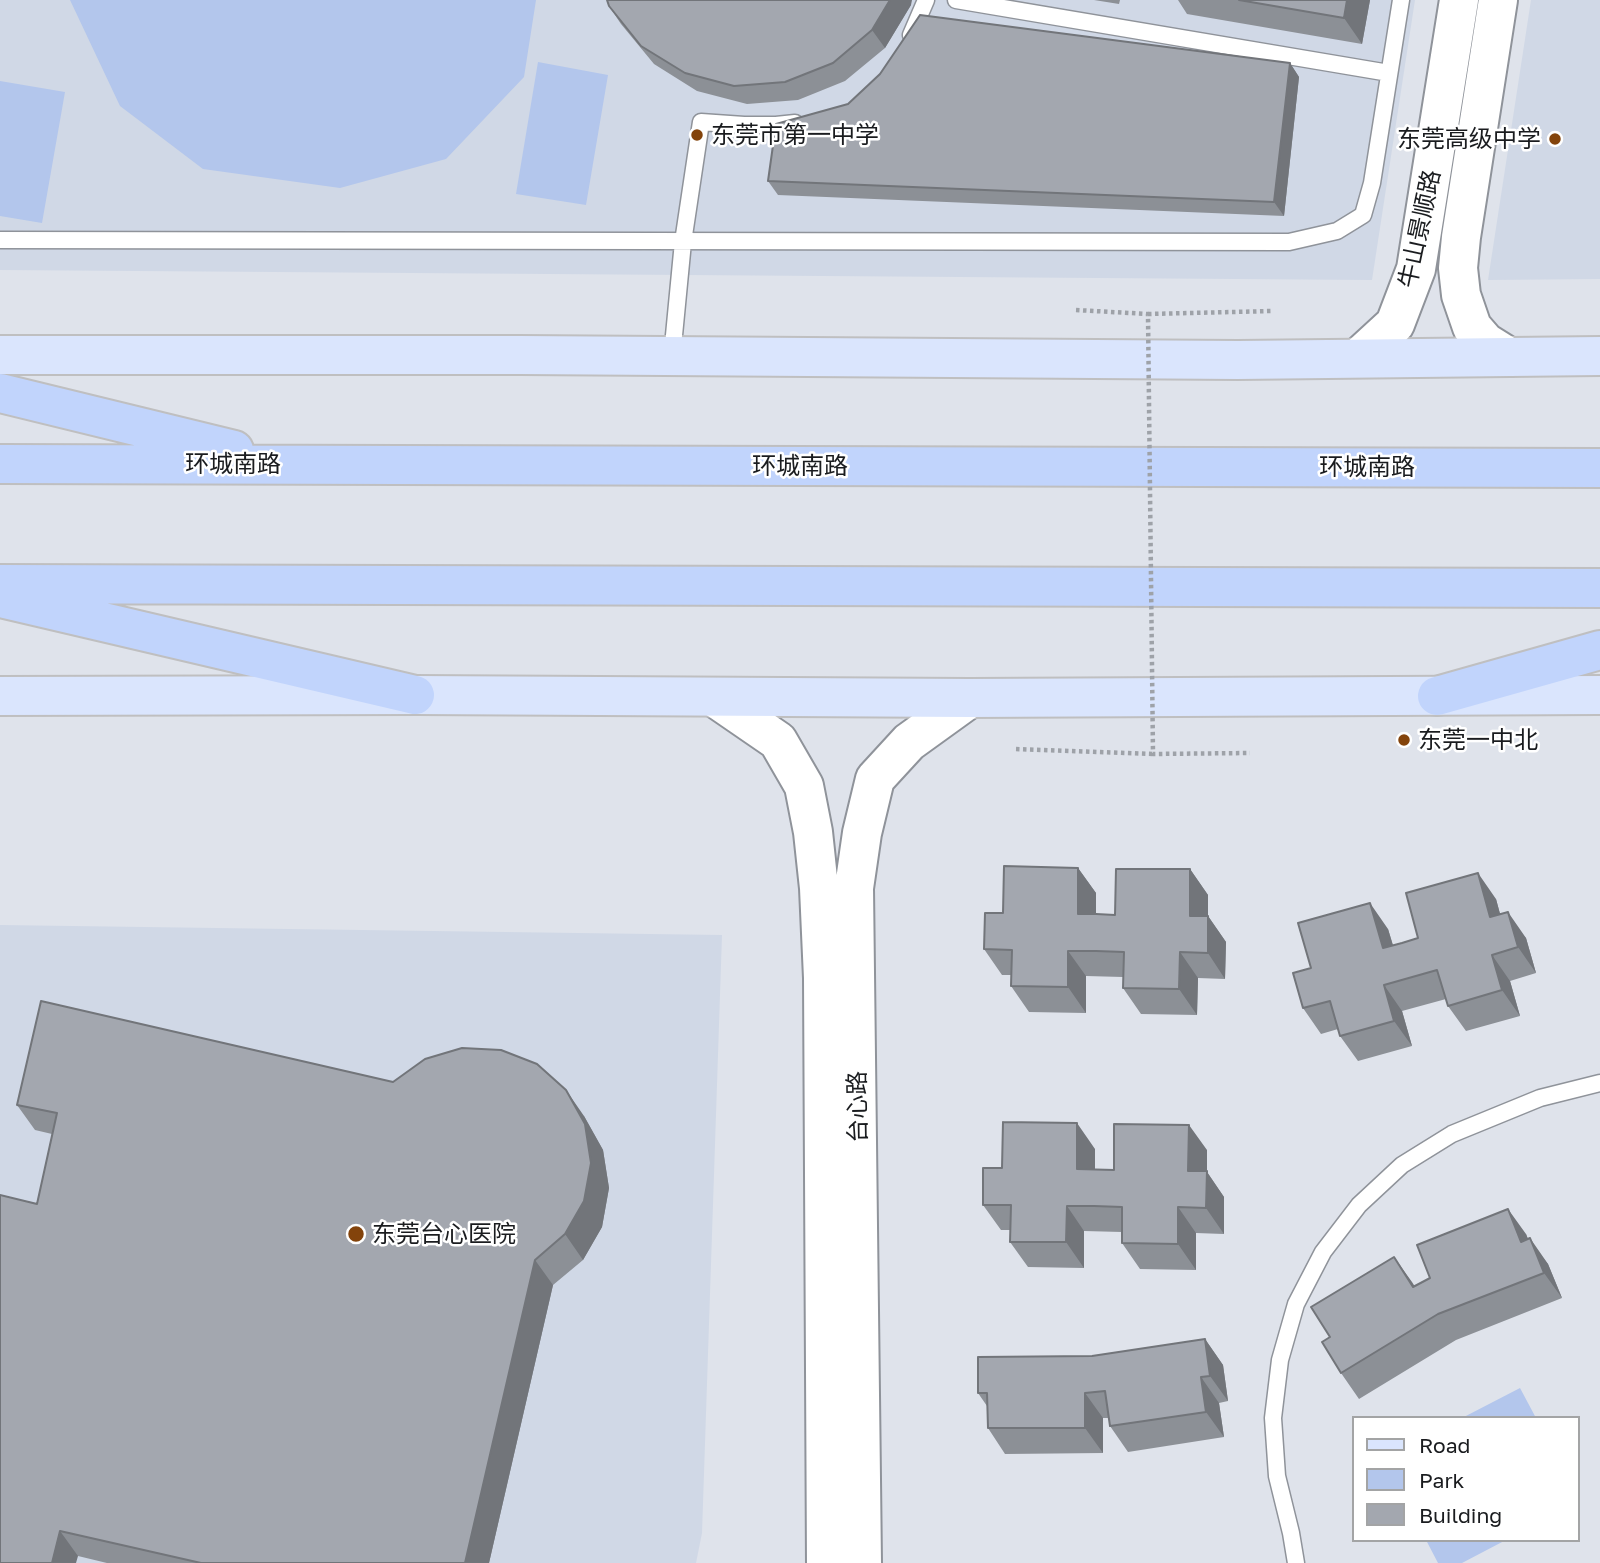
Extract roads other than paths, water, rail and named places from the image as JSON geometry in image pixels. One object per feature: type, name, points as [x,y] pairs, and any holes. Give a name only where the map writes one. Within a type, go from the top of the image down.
[{"type":"highway","points":[[0,393],[294,464]]},
{"type":"highway","name":"环城南路","points":[[0,464],[1600,468]]},
{"type":"highway","points":[[0,584],[1600,588]]},
{"type":"highway","points":[[0,598],[415,695]]},
{"type":"highway","points":[[1437,696],[1600,650]]},
{"type":"main road","name":"牛山景顺路","points":[[1358,358],[1395,324],[1416,269],[1459,0]]},
{"type":"main road","name":"牛山景顺路","points":[[1498,0],[1458,268],[1461,295],[1472,327],[1485,342],[1509,357]]},
{"type":"main road","points":[[0,355],[1224,360],[1600,356]]},
{"type":"main road","points":[[0,696],[971,698],[1600,695]]},
{"type":"main road","name":"台心路","points":[[714,697],[778,741],[804,786],[813,832],[819,888],[823,978],[825,1563]]},
{"type":"main road","name":"台心路","points":[[862,1563],[854,888],[862,834],[875,779],[909,742],[971,698]]},
{"type":"lane","points":[[904,48],[926,0]]},
{"type":"lane","points":[[956,0],[1389,73]]},
{"type":"lane","points":[[0,240],[1289,242],[1337,231],[1363,215],[1372,183],[1401,0]]},
{"type":"lane","points":[[673,356],[683,242],[701,122],[776,125],[808,120]]},
{"type":"lane","points":[[1296,1563],[1277,1476],[1273,1418],[1280,1360],[1296,1304],[1324,1252],[1359,1205],[1402,1166],[1452,1134],[1539,1098],[1600,1083]]},
{"type":"place","name":"东莞市第一中学","points":[[697,135]]},
{"type":"place","name":"东莞高级中学","points":[[1555,139]]},
{"type":"place","name":"东莞一中北","points":[[1404,740]]},
{"type":"place","name":"东莞台心医院","points":[[356,1234]]}]
